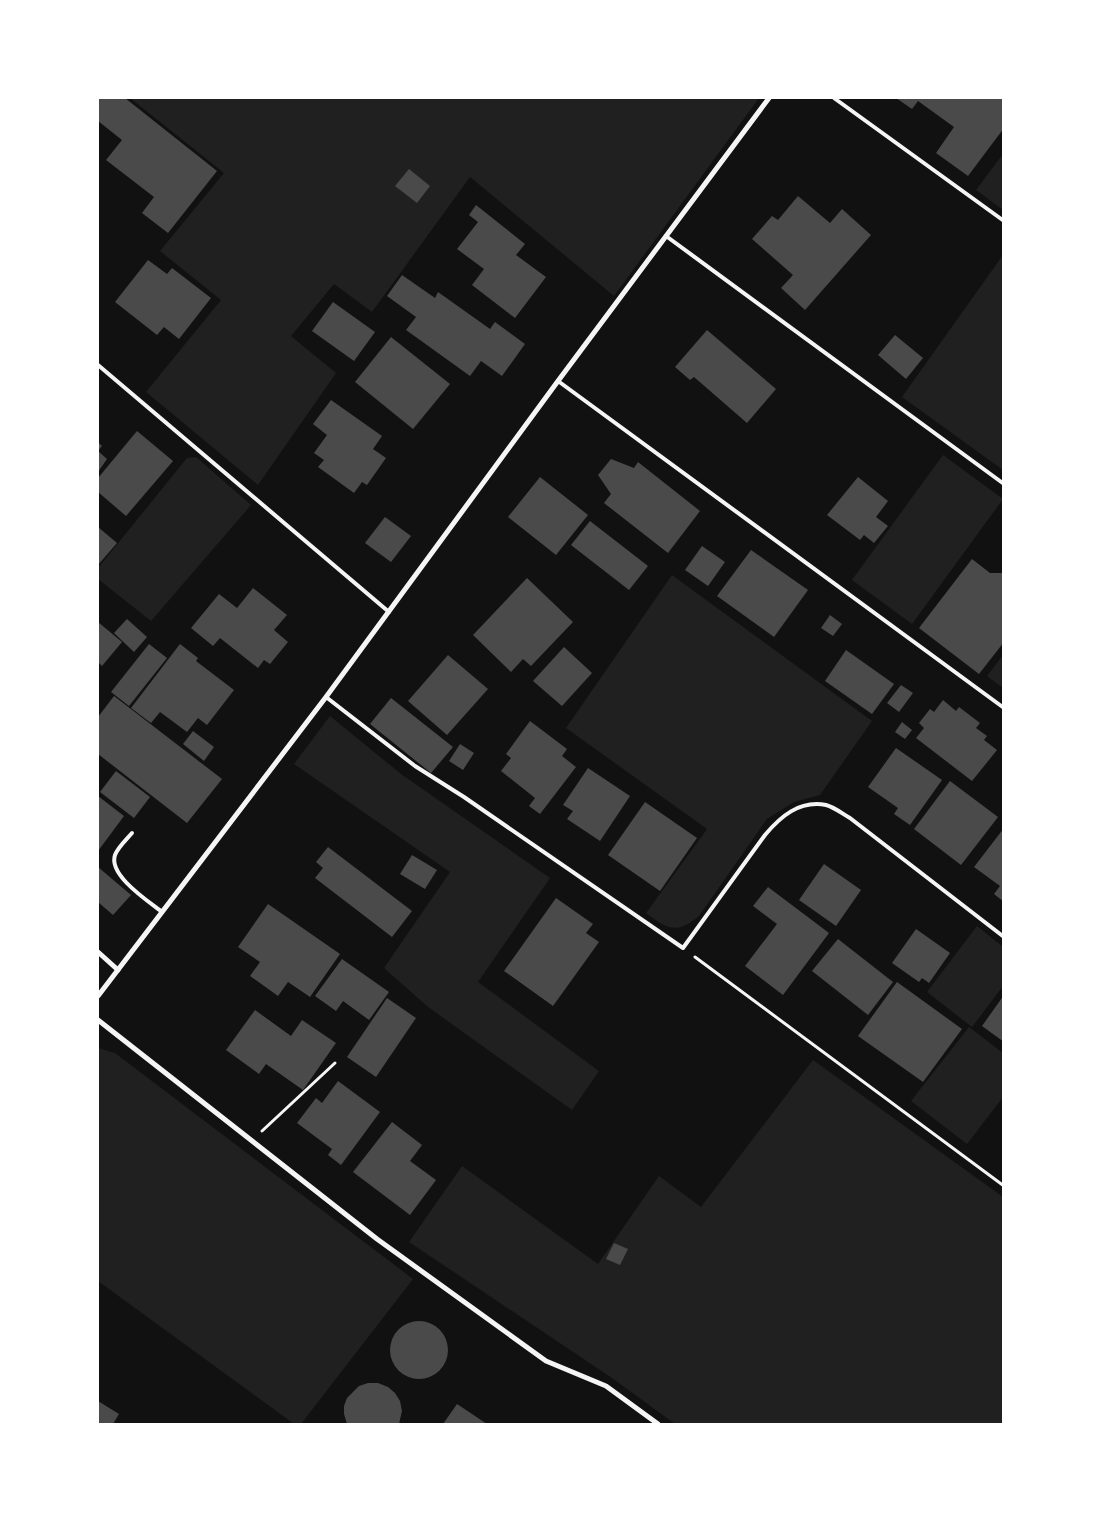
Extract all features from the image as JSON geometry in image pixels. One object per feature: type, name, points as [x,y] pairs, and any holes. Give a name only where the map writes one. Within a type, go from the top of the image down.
[{"type":"street","points":[[98,996],[326,697],[558,380],[769,98]]},
{"type":"street","points":[[98,952],[118,970]]},
{"type":"street","points":[[98,1020],[378,1239],[546,1361],[606,1386],[658,1424]]},
{"type":"lane","points":[[834,98],[1004,221]]},
{"type":"lane","points":[[666,236],[1004,484]]},
{"type":"lane","points":[[98,365],[389,612]]},
{"type":"lane","points":[[558,380],[1004,708]]},
{"type":"lane","points":[[326,697],[415,766],[464,797],[683,948],[777,820],[792,810],[807,805],[826,805],[850,818],[1004,937]]},
{"type":"lane","points":[[132,833],[115,853],[114,866],[120,876],[162,912]]},
{"type":"path","points":[[683,948],[1004,1186]]},
{"type":"path","points":[[252,1140],[335,1063]]},
{"type":"shaded area","points":[[130,98],[759,98],[614,296],[470,177],[372,312],[334,284],[291,336],[336,373],[258,485],[146,392],[221,300],[160,251],[224,173]]},
{"type":"shaded area","points":[[1003,154],[1003,210],[976,190]]},
{"type":"shaded area","points":[[1003,255],[1003,470],[902,397]]},
{"type":"shaded area","points":[[943,455],[1003,499],[912,624],[852,580]]},
{"type":"shaded area","points":[[196,457],[251,505],[151,621],[98,579],[98,568],[187,458]]},
{"type":"shaded area","points":[[672,575],[872,721],[820,795],[794,802],[767,819],[699,916],[678,928],[666,926],[646,913],[707,829],[566,728]]},
{"type":"shaded area","points":[[1003,655],[1003,688],[987,676]]},
{"type":"shaded area","points":[[330,716],[401,774],[550,878],[478,982],[599,1071],[572,1110],[428,1007],[384,968],[450,872],[294,764]]},
{"type":"shaded area","points":[[977,926],[1003,947],[1003,986],[972,1027],[927,992]]},
{"type":"shaded area","points":[[969,1027],[1003,1053],[1003,1097],[967,1144],[911,1101]]},
{"type":"shaded area","points":[[98,1048],[115,1053],[413,1279],[301,1424],[294,1424],[98,1281]]},
{"type":"shaded area","points":[[813,1060],[1003,1197],[1003,1424],[675,1424],[612,1378],[409,1242],[462,1166],[598,1264],[659,1176],[701,1207]]},
{"type":"building","points":[[98,98],[125,98],[217,171],[168,233],[142,213],[154,197],[106,160],[122,140],[98,121]]},
{"type":"building","points":[[896,98],[1004,98],[1004,128],[968,176],[936,153],[954,127],[918,101],[912,109]]},
{"type":"building","points":[[409,169],[430,186],[417,203],[395,186]]},
{"type":"building","points":[[798,196],[830,223],[842,209],[871,235],[805,310],[781,288],[793,275],[752,239],[772,216],[778,220]]},
{"type":"building","points":[[476,205],[525,244],[516,255],[546,277],[515,318],[472,285],[484,269],[457,249],[478,222],[469,215]]},
{"type":"building","points":[[148,260],[167,274],[172,268],[211,298],[179,339],[164,327],[157,335],[115,302]]},
{"type":"building","points":[[402,275],[435,298],[438,292],[490,329],[495,322],[525,344],[502,376],[481,361],[470,376],[406,330],[416,317],[387,296]]},
{"type":"building","points":[[333,302],[375,332],[354,361],[312,331]]},
{"type":"building","points":[[707,330],[776,389],[747,423],[694,377],[690,380],[675,367]]},
{"type":"building","points":[[895,335],[923,358],[906,379],[878,355]]},
{"type":"building","points":[[391,337],[450,384],[413,429],[355,382]]},
{"type":"building","points":[[331,400],[382,436],[373,449],[386,458],[367,485],[362,482],[354,493],[318,467],[324,460],[314,453],[327,435],[313,424]]},
{"type":"building","points":[[137,431],[173,461],[126,516],[98,492],[98,478]]},
{"type":"building","points":[[98,442],[102,446],[98,451]]},
{"type":"building","points":[[98,451],[107,459],[98,472]]},
{"type":"building","points":[[611,459],[634,468],[638,462],[700,511],[668,553],[604,503],[611,494],[598,475]]},
{"type":"building","points":[[540,477],[588,515],[556,555],[508,517]]},
{"type":"building","points":[[858,477],[888,501],[876,517],[888,526],[874,543],[864,535],[860,540],[827,515]]},
{"type":"building","points":[[385,517],[411,536],[391,562],[365,543]]},
{"type":"building","points":[[590,521],[648,566],[629,590],[571,545]]},
{"type":"building","points":[[98,527],[117,543],[98,565]]},
{"type":"building","points":[[702,546],[725,562],[708,586],[685,570]]},
{"type":"building","points":[[751,550],[808,590],[774,637],[717,596]]},
{"type":"building","points":[[972,559],[990,573],[1004,573],[1004,642],[979,674],[919,628]]},
{"type":"building","points":[[527,578],[573,622],[531,666],[523,659],[511,672],[473,635]]},
{"type":"building","points":[[253,588],[287,615],[274,630],[288,642],[270,664],[264,660],[258,668],[220,638],[213,646],[191,628],[219,594],[237,608]]},
{"type":"building","points":[[830,615],[842,624],[833,636],[821,628]]},
{"type":"building","points":[[127,619],[147,637],[134,652],[114,633]]},
{"type":"building","points":[[98,622],[122,642],[102,666],[98,662]]},
{"type":"building","points":[[149,644],[167,658],[129,706],[111,692]]},
{"type":"building","points":[[180,644],[198,658],[196,661],[234,690],[207,725],[198,718],[187,732],[160,712],[151,723],[131,708]]},
{"type":"building","points":[[564,647],[592,673],[562,706],[533,681]]},
{"type":"building","points":[[846,650],[894,684],[872,714],[825,681]]},
{"type":"building","points":[[448,655],[488,689],[447,735],[408,701]]},
{"type":"building","points":[[901,685],[913,693],[899,712],[887,703]]},
{"type":"building","points":[[114,696],[222,779],[187,823],[98,754],[98,717]]},
{"type":"building","points":[[391,698],[453,747],[431,773],[370,724]]},
{"type":"building","points":[[943,700],[956,711],[959,707],[980,723],[976,728],[987,736],[984,740],[997,750],[972,781],[916,738],[924,728],[919,723],[930,709],[934,712]]},
{"type":"building","points":[[530,721],[567,749],[562,756],[576,767],[540,814],[529,806],[535,798],[501,771],[511,758],[506,754]]},
{"type":"building","points":[[902,722],[912,730],[905,739],[895,732]]},
{"type":"building","points":[[193,731],[214,747],[204,761],[183,744]]},
{"type":"building","points":[[460,744],[474,753],[463,770],[449,761]]},
{"type":"building","points":[[896,748],[942,780],[910,825],[894,814],[898,808],[868,787]]},
{"type":"building","points":[[588,768],[630,796],[600,841],[567,819],[573,811],[563,805]]},
{"type":"building","points":[[116,771],[150,797],[134,818],[100,792]]},
{"type":"building","points":[[950,781],[998,817],[961,865],[914,829]]},
{"type":"building","points":[[98,796],[124,816],[98,851]]},
{"type":"building","points":[[645,802],[697,838],[660,891],[608,855]]},
{"type":"building","points":[[1004,828],[1004,902],[994,894],[1000,886],[974,867]]},
{"type":"building","points":[[328,847],[412,911],[392,937],[315,878],[323,868],[316,862]]},
{"type":"building","points":[[412,855],[437,870],[425,889],[400,874]]},
{"type":"building","points":[[824,864],[861,890],[836,926],[799,900]]},
{"type":"building","points":[[98,867],[131,895],[113,915],[98,902]]},
{"type":"building","points":[[768,887],[829,933],[783,995],[745,966],[777,924],[753,906]]},
{"type":"building","points":[[556,898],[593,924],[586,933],[599,942],[553,1006],[504,971]]},
{"type":"building","points":[[268,904],[340,954],[310,997],[288,982],[278,996],[250,976],[260,962],[238,947]]},
{"type":"building","points":[[916,929],[950,953],[929,983],[922,978],[919,982],[892,963]]},
{"type":"building","points":[[838,939],[893,982],[868,1015],[812,971]]},
{"type":"building","points":[[342,959],[389,992],[369,1020],[343,1001],[336,1011],[315,996]]},
{"type":"building","points":[[897,982],[962,1029],[923,1082],[858,1036]]},
{"type":"building","points":[[1004,995],[1004,1042],[982,1026]]},
{"type":"building","points":[[387,998],[416,1018],[376,1077],[347,1057]]},
{"type":"building","points":[[255,1010],[291,1036],[302,1020],[336,1043],[303,1090],[266,1064],[259,1074],[226,1050]]},
{"type":"building","points":[[338,1081],[380,1112],[341,1165],[328,1155],[332,1149],[297,1123],[316,1098],[322,1103]]},
{"type":"building","points":[[392,1122],[422,1145],[410,1161],[436,1180],[410,1215],[353,1172]]},
{"type":"building","points":[[614,1243],[628,1249],[620,1265],[606,1259]]},
{"type":"building","points":[[419,1321],[430,1323],[443,1334],[448,1350],[446,1361],[435,1374],[419,1379],[408,1377],[395,1366],[390,1350],[392,1339],[403,1326]]},
{"type":"building","points":[[368,1383],[378,1383],[388,1387],[395,1393],[400,1401],[402,1411],[399,1424],[347,1424],[344,1406],[347,1398],[359,1386]]},
{"type":"building","points":[[98,1401],[119,1414],[113,1424],[98,1424]]},
{"type":"building","points":[[457,1404],[487,1424],[443,1424]]}]
